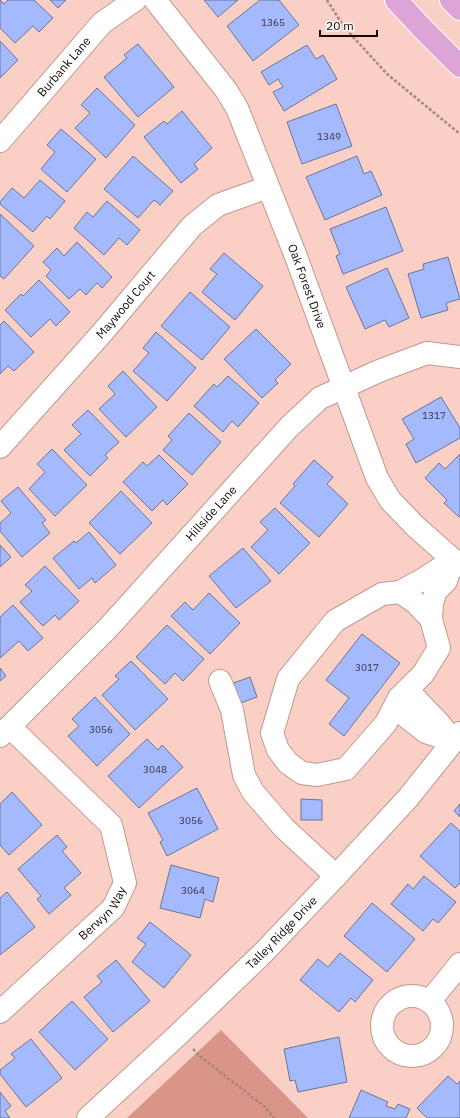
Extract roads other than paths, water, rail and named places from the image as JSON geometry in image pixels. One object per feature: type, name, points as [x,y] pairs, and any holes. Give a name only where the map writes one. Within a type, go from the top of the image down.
[{"type":"main road","points":[[396,0],[460,66]]},
{"type":"main road","points":[[451,0],[460,9]]},
{"type":"street","name":"Burbank Lane","points":[[0,141],[102,23],[135,0]]},
{"type":"street","name":"Oak Forest Drive","points":[[155,0],[226,90],[237,108],[344,387],[377,478],[390,500],[414,526],[456,563]]},
{"type":"street","name":"Maywood Court","points":[[0,447],[102,333],[192,226],[218,205],[268,187]]},
{"type":"street","name":"Hillside Lane","points":[[5,732],[108,628],[289,427],[320,398],[379,371],[427,353],[460,357]]},
{"type":"street","points":[[456,563],[446,581],[436,591],[432,603],[431,619],[439,648],[423,674],[399,698],[386,723],[346,769],[317,776],[302,773],[288,763],[278,750],[272,733],[288,679],[335,621],[382,594],[400,592],[456,563]]},
{"type":"street","points":[[400,592],[416,603],[431,619]]},
{"type":"street","points":[[220,681],[232,710],[244,775],[253,792],[284,828],[336,876]]},
{"type":"street","points":[[399,698],[403,714],[426,732],[457,737]]},
{"type":"street","name":"Berwyn Way","points":[[0,1012],[113,908],[125,883],[112,825],[5,732]]},
{"type":"street","name":"Talley Ridge Drive","points":[[88,1118],[180,1033],[264,952],[408,798],[457,737]]},
{"type":"street","points":[[430,1001],[460,964]]}]
